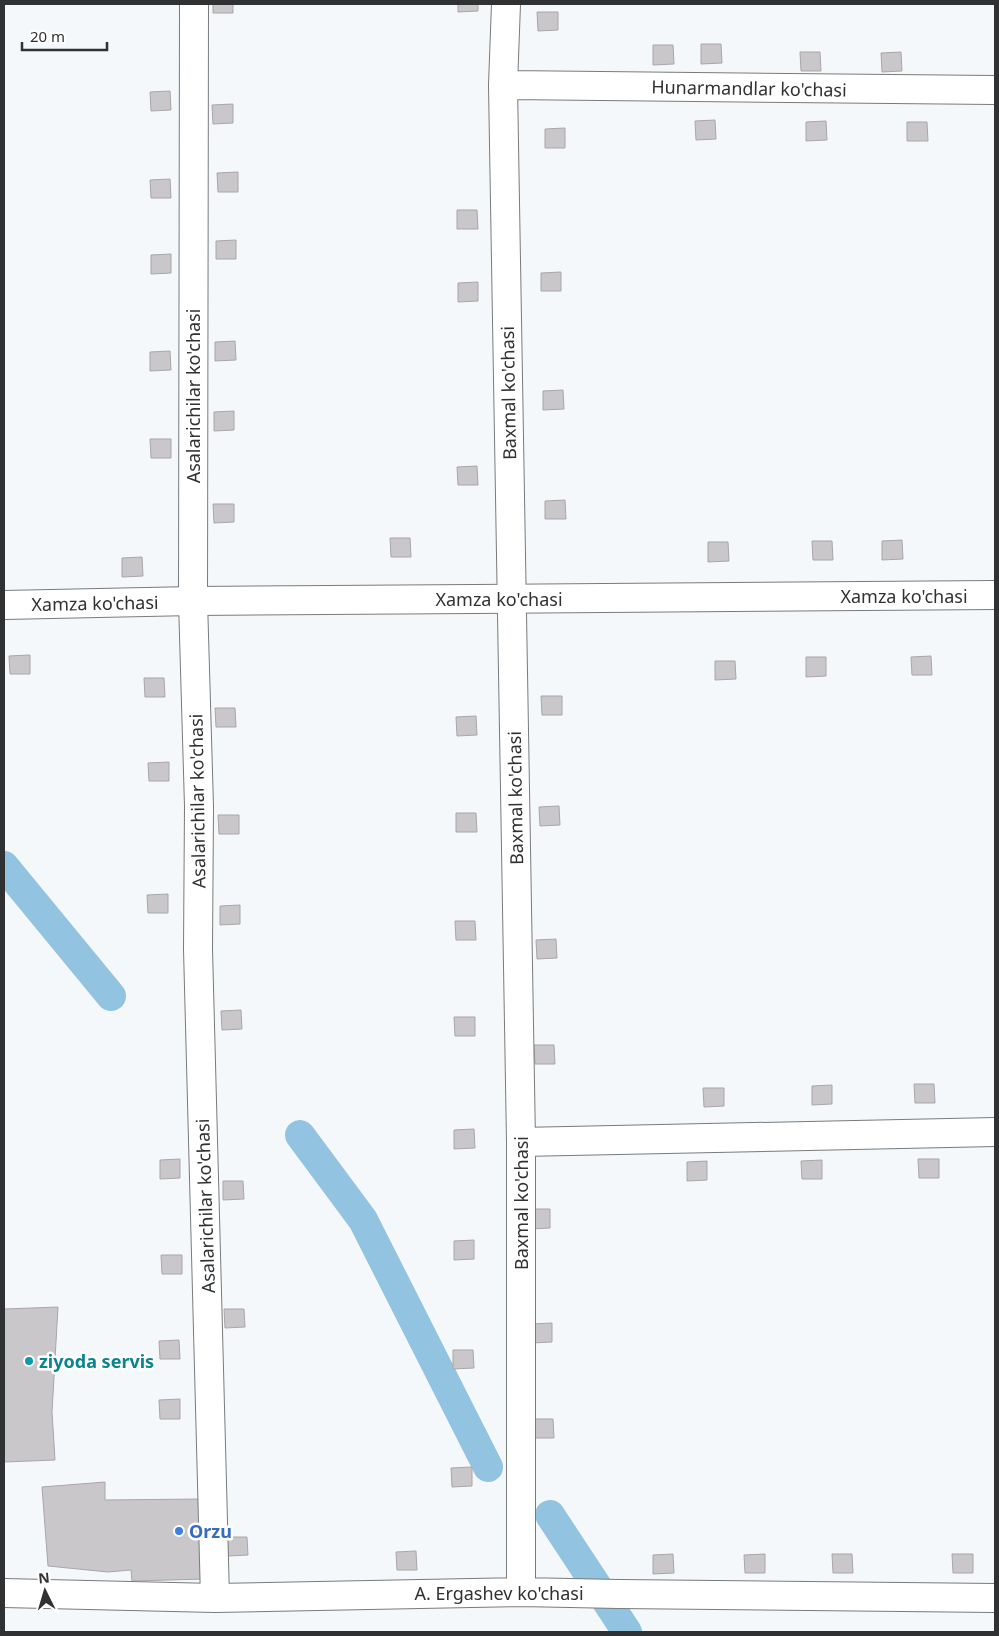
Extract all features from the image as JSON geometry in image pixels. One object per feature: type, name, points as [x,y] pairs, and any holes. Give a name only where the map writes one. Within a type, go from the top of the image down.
[{"type":"street","name":"Asalarichilar ko'chasi","points":[[194,4],[193,601],[199,806],[198,949],[215,1598]]},
{"type":"street","name":"Baxmal ko'chasi","points":[[506,4],[503,85],[521,1142],[521,1592]]},
{"type":"street","name":"Hunarmandlar ko'chasi","points":[[503,85],[995,90]]},
{"type":"street","name":"Xamza ko'chasi","points":[[4,605],[193,601],[995,595]]},
{"type":"street","points":[[521,1142],[995,1132]]},
{"type":"street","name":"A. Ergashev ko'chasi","points":[[4,1593],[215,1598],[587,1592],[619,1594],[995,1598]]},
{"type":"building","points":[[213,4],[233,4],[233,13],[213,13]]},
{"type":"building","points":[[458,4],[478,4],[478,11],[458,12]]},
{"type":"building","points":[[537,12],[558,12],[558,30],[538,31]]},
{"type":"building","points":[[701,44],[721,44],[722,63],[701,64]]},
{"type":"building","points":[[653,45],[673,45],[674,64],[653,65]]},
{"type":"building","points":[[800,52],[820,52],[821,71],[801,71]]},
{"type":"building","points":[[901,52],[902,71],[882,72],[881,53]]},
{"type":"building","points":[[170,91],[171,110],[151,111],[150,92]]},
{"type":"building","points":[[233,104],[233,123],[213,124],[212,105]]},
{"type":"building","points":[[715,120],[716,139],[696,140],[695,121]]},
{"type":"building","points":[[826,121],[827,140],[806,141],[806,122]]},
{"type":"building","points":[[907,122],[927,122],[928,141],[907,141]]},
{"type":"building","points":[[565,128],[565,148],[545,148],[545,129]]},
{"type":"building","points":[[238,172],[238,192],[218,192],[217,173]]},
{"type":"building","points":[[170,179],[171,198],[151,198],[150,180]]},
{"type":"building","points":[[457,210],[477,210],[478,229],[457,229]]},
{"type":"building","points":[[236,240],[236,259],[216,259],[216,241]]},
{"type":"building","points":[[171,254],[171,273],[151,274],[151,255]]},
{"type":"building","points":[[561,272],[561,291],[541,291],[541,273]]},
{"type":"building","points":[[478,282],[478,301],[458,302],[458,283]]},
{"type":"building","points":[[235,341],[236,360],[215,361],[215,342]]},
{"type":"building","points":[[170,351],[171,370],[150,371],[150,352]]},
{"type":"building","points":[[563,390],[564,409],[543,410],[543,391]]},
{"type":"building","points":[[234,411],[234,430],[214,431],[214,412]]},
{"type":"building","points":[[150,439],[171,439],[171,458],[151,458]]},
{"type":"building","points":[[477,466],[478,485],[458,485],[457,467]]},
{"type":"building","points":[[565,500],[566,519],[545,519],[545,501]]},
{"type":"building","points":[[213,504],[234,504],[234,522],[214,523]]},
{"type":"building","points":[[390,538],[410,538],[411,557],[391,557]]},
{"type":"building","points":[[902,540],[903,559],[882,560],[882,541]]},
{"type":"building","points":[[812,541],[832,541],[833,560],[813,560]]},
{"type":"building","points":[[708,542],[728,542],[729,561],[708,562]]},
{"type":"building","points":[[142,557],[143,576],[122,577],[122,558]]},
{"type":"building","points":[[30,655],[30,674],[10,674],[9,656]]},
{"type":"building","points":[[931,656],[932,675],[912,675],[911,657]]},
{"type":"building","points":[[806,657],[826,657],[826,676],[806,677]]},
{"type":"building","points":[[715,661],[735,661],[736,679],[715,680]]},
{"type":"building","points":[[144,678],[164,678],[165,697],[145,697]]},
{"type":"building","points":[[541,696],[562,696],[562,715],[542,715]]},
{"type":"building","points":[[215,708],[235,708],[236,727],[216,727]]},
{"type":"building","points":[[476,716],[477,735],[457,736],[456,717]]},
{"type":"building","points":[[169,762],[169,781],[149,781],[148,763]]},
{"type":"building","points":[[559,806],[560,825],[540,826],[539,807]]},
{"type":"building","points":[[456,813],[476,813],[477,832],[456,832]]},
{"type":"building","points":[[218,815],[239,815],[239,834],[219,834]]},
{"type":"building","points":[[168,894],[168,913],[148,913],[147,895]]},
{"type":"building","points":[[240,905],[240,924],[220,925],[220,906]]},
{"type":"building","points":[[455,921],[475,921],[476,940],[456,940]]},
{"type":"building","points":[[556,939],[557,958],[537,959],[536,940]]},
{"type":"building","points":[[241,1010],[242,1029],[222,1030],[221,1011]]},
{"type":"building","points":[[454,1017],[475,1017],[475,1036],[455,1036]]},
{"type":"building","points":[[534,1045],[554,1045],[555,1064],[535,1064]]},
{"type":"building","points":[[914,1084],[934,1084],[935,1103],[915,1103]]},
{"type":"building","points":[[832,1085],[832,1104],[812,1105],[812,1086]]},
{"type":"building","points":[[703,1088],[724,1088],[724,1106],[704,1107]]},
{"type":"building","points":[[474,1129],[475,1148],[454,1149],[454,1130]]},
{"type":"building","points":[[180,1159],[180,1178],[160,1179],[160,1160]]},
{"type":"building","points":[[918,1159],[939,1159],[939,1178],[919,1178]]},
{"type":"building","points":[[822,1160],[822,1179],[802,1179],[801,1161]]},
{"type":"building","points":[[707,1161],[707,1180],[687,1181],[687,1162]]},
{"type":"building","points":[[223,1181],[243,1181],[244,1199],[223,1200]]},
{"type":"building","points":[[530,1209],[550,1209],[550,1228],[530,1229]]},
{"type":"building","points":[[474,1240],[474,1259],[454,1260],[454,1241]]},
{"type":"building","points":[[161,1255],[182,1255],[182,1274],[162,1274]]},
{"type":"building","name":"ziyoda servis","points":[[58,1307],[52,1412],[55,1460],[4,1462],[4,1309]]},
{"type":"building","points":[[224,1309],[244,1309],[245,1327],[225,1328]]},
{"type":"building","points":[[552,1323],[552,1342],[532,1343],[531,1324]]},
{"type":"building","points":[[179,1340],[180,1359],[160,1359],[159,1341]]},
{"type":"building","points":[[453,1350],[473,1350],[474,1368],[453,1369]]},
{"type":"building","points":[[180,1399],[180,1419],[160,1419],[159,1400]]},
{"type":"building","points":[[533,1419],[553,1419],[554,1438],[533,1438]]},
{"type":"building","points":[[472,1467],[472,1486],[452,1487],[451,1468]]},
{"type":"building","points":[[105,1482],[105,1500],[201,1499],[206,1579],[132,1581],[131,1570],[108,1572],[48,1566],[42,1487]]},
{"type":"building","points":[[227,1537],[247,1537],[248,1555],[228,1556]]},
{"type":"building","points":[[416,1551],[417,1570],[397,1570],[396,1552]]},
{"type":"building","points":[[673,1554],[674,1573],[653,1574],[653,1555]]},
{"type":"building","points":[[765,1554],[765,1573],[745,1573],[744,1555]]},
{"type":"building","points":[[832,1554],[852,1554],[853,1573],[833,1573]]},
{"type":"building","points":[[952,1554],[973,1554],[973,1573],[953,1573]]},
{"type":"waterway","points":[[4,866],[111,996]]},
{"type":"waterway","points":[[300,1135],[363,1220],[488,1467]]},
{"type":"waterway","points":[[550,1515],[627,1632]]},
{"type":"place","name":"ziyoda servis","points":[[29,1361]]},
{"type":"place","name":"Orzu","points":[[179,1531]]}]
